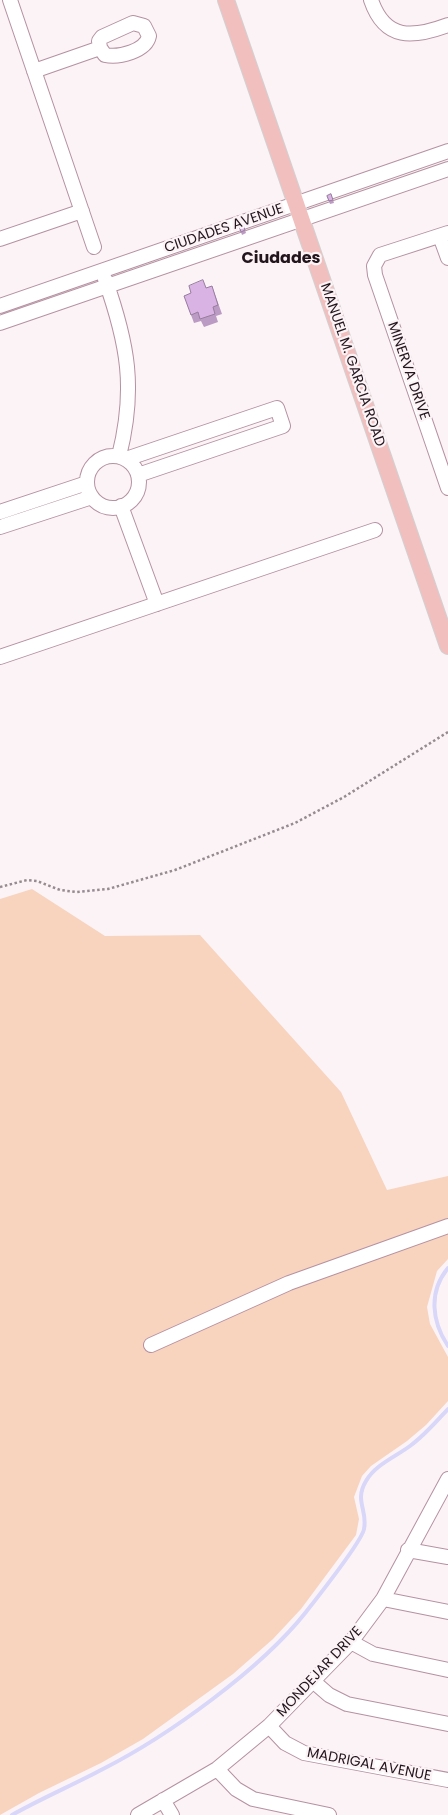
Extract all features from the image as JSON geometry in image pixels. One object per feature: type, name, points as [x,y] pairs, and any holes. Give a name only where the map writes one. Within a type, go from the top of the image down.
[{"type":"main road","name":"MANUEL M. GARCIA ROAD","points":[[226,0],[448,646]]},
{"type":"street","points":[[10,0],[94,247]]},
{"type":"street","points":[[371,0],[380,20],[398,32],[422,33],[448,25]]},
{"type":"street","points":[[34,72],[100,48]]},
{"type":"street","name":"CIUDADES AVENUE","points":[[0,306],[448,151]]},
{"type":"street","name":"CIUDADES AVENUE","points":[[0,323],[443,171]]},
{"type":"street","points":[[0,238],[82,211]]},
{"type":"street","points":[[444,234],[448,258]]},
{"type":"street","name":"MINERVA DRIVE","points":[[444,234],[380,255],[374,266],[448,488]]},
{"type":"street","points":[[102,271],[108,286],[128,367],[128,416],[123,458],[138,475],[136,494],[121,506],[102,505],[92,497],[87,483],[89,471],[96,461],[107,456],[123,458],[277,408],[283,426],[138,475]]},
{"type":"street","points":[[0,512],[87,483]]},
{"type":"street","points":[[0,528],[92,497]]},
{"type":"street","points":[[121,506],[157,604]]},
{"type":"street","points":[[0,657],[375,530]]},
{"type":"street","points":[[151,1345],[289,1283],[448,1226]]},
{"type":"street","name":"MONDEJAR DRIVE","points":[[138,1815],[217,1770],[269,1726],[351,1642],[383,1599],[408,1550],[441,1502],[448,1479]]},
{"type":"street","points":[[408,1550],[448,1557]]},
{"type":"street","points":[[383,1599],[448,1612]]},
{"type":"street","points":[[351,1642],[373,1654],[448,1670]]},
{"type":"street","points":[[314,1682],[329,1695],[347,1704],[448,1724]]},
{"type":"street","name":"MADRIGAL AVENUE","points":[[269,1726],[285,1743],[304,1753],[448,1780]]},
{"type":"street","points":[[217,1770],[236,1789],[253,1800],[329,1815]]},
{"type":"street","points":[[163,1800],[172,1815]]},
{"type":"path","points":[[0,887],[27,880],[76,892],[108,889],[175,870],[296,822],[344,797],[448,732]]},
{"type":"shaded area","points":[[32,889],[105,936],[200,935],[341,1092],[387,1190],[448,1176],[448,1259],[437,1271],[427,1307],[430,1324],[448,1357],[448,1401],[426,1425],[371,1466],[362,1476],[354,1497],[359,1519],[356,1535],[301,1609],[273,1639],[233,1674],[143,1739],[0,1815],[0,899]]},
{"type":"building","points":[[331,194],[333,200],[329,201],[327,196]]},
{"type":"building","points":[[243,225],[245,230],[241,232],[239,226]]},
{"type":"building","points":[[203,280],[206,288],[212,286],[218,305],[213,307],[215,314],[200,319],[198,312],[191,315],[184,296],[191,293],[189,286]]},
{"type":"waterway","points":[[448,1268],[437,1287],[434,1307],[438,1327],[448,1346]]},
{"type":"waterway","points":[[12,1815],[103,1769],[156,1739],[212,1700],[264,1656],[306,1612],[356,1545],[364,1529],[365,1522],[361,1494],[370,1475],[415,1442],[448,1409]]},
{"type":"district","name":"Ciudades","points":[[281,259]]}]
